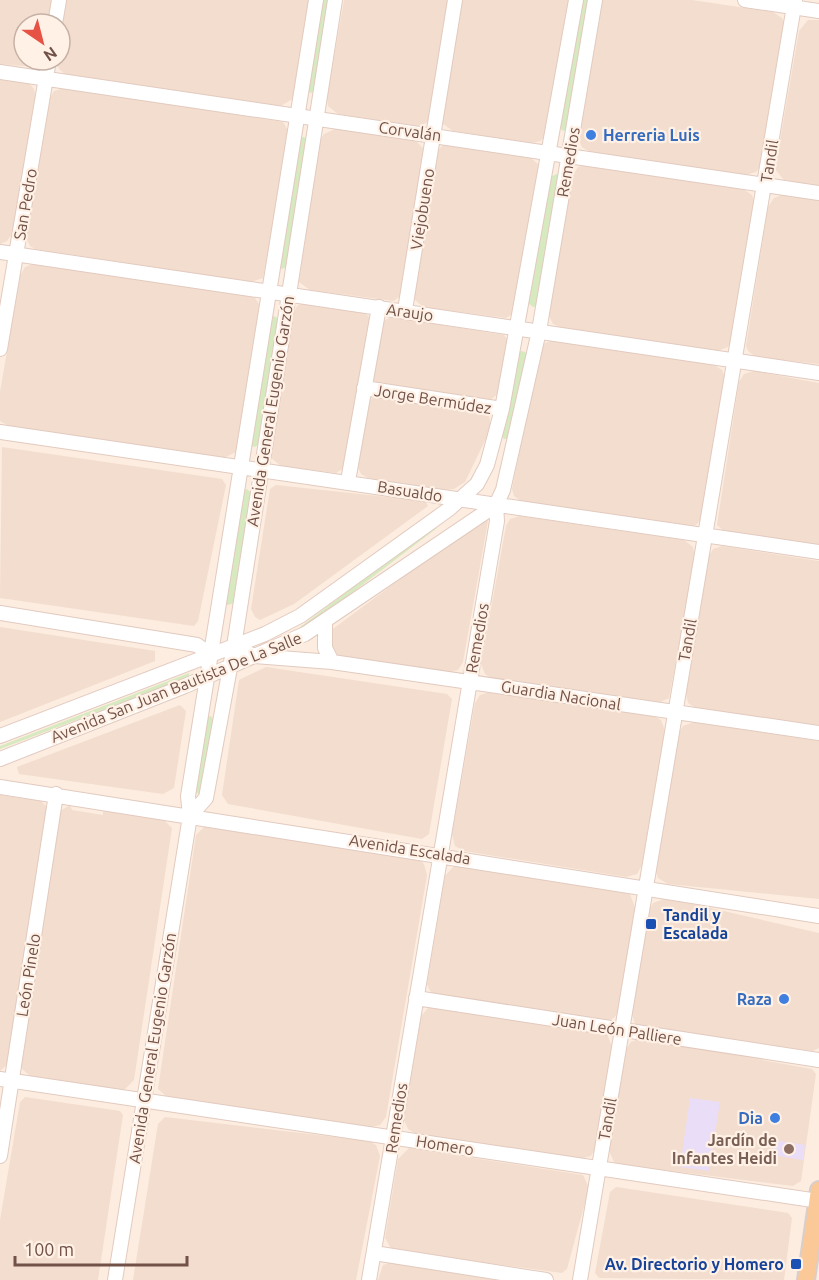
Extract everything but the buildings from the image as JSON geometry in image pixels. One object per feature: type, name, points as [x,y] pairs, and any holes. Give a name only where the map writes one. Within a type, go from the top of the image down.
[{"type":"main road","points":[[806,1280],[818,1197]]},
{"type":"street","name":"Avenida General Eugenio Garzón","points":[[115,1280],[190,816],[188,796],[316,0]]},
{"type":"street","name":"Avenida General Eugenio Garzón","points":[[190,816],[206,798],[234,646],[335,0]]},
{"type":"street","name":"Viejobueno","points":[[405,310],[455,0]]},
{"type":"street","name":"Remedios","points":[[461,499],[477,484],[487,465],[502,409],[519,328],[576,0]]},
{"type":"street","name":"Remedios","points":[[369,1280],[439,854],[497,521],[496,505],[503,490],[539,332],[596,0]]},
{"type":"street","points":[[745,0],[794,4],[819,11]]},
{"type":"street","name":"Tandil","points":[[580,1280],[794,4]]},
{"type":"street","name":"Corvalán","points":[[0,72],[550,151],[819,193]]},
{"type":"street","name":"San Pedro","points":[[0,349],[47,72]]},
{"type":"street","name":"Araujo","points":[[0,252],[289,292],[819,373]]},
{"type":"street","points":[[348,481],[379,307]]},
{"type":"street","name":"Jorge Bermúdez","points":[[364,388],[502,409]]},
{"type":"street","name":"Basualdo","points":[[0,432],[348,481],[819,552]]},
{"type":"street","name":"Avenida San Juan Bautista De La Salle","points":[[0,736],[234,646],[300,616],[461,499]]},
{"type":"street","name":"Avenida San Juan Bautista De La Salle","points":[[0,759],[290,641],[325,621],[496,505]]},
{"type":"street","points":[[0,613],[197,645],[211,655]]},
{"type":"street","points":[[325,621],[325,648],[332,662]]},
{"type":"street","name":"Guardia Nacional","points":[[234,646],[254,656],[332,662],[819,733]]},
{"type":"street","name":"Avenida Escalada","points":[[0,787],[439,854],[819,916]]},
{"type":"street","name":"León Pinelo","points":[[0,1156],[6,1080],[56,794]]},
{"type":"street","name":"Juan León Palliere","points":[[416,998],[819,1060]]},
{"type":"street","name":"Homero","points":[[6,1080],[598,1168],[818,1197]]},
{"type":"street","points":[[374,1253],[546,1280]]},
{"type":"shaded area","points":[[0,0],[52,0],[50,12],[12,12],[12,65],[0,64]]},
{"type":"shaded area","points":[[66,0],[311,0],[294,98],[281,106],[65,74],[63,72],[72,72],[72,12],[64,12]]},
{"type":"shaded area","points":[[344,0],[450,0],[430,119],[426,123],[418,126],[338,114],[328,106],[327,98]]},
{"type":"shaded area","points":[[460,0],[571,0],[546,136],[540,141],[532,143],[453,131],[443,124]]},
{"type":"shaded area","points":[[601,0],[692,0],[773,12],[782,18],[785,25],[761,166],[756,172],[746,175],[590,152],[582,147],[578,138]]},
{"type":"shaded area","points":[[808,20],[819,20],[819,186],[784,180],[775,169],[799,31]]},
{"type":"shaded area","points":[[0,79],[29,83],[34,89],[36,98],[12,234],[7,241],[0,244]]},
{"type":"shaded area","points":[[64,88],[283,122],[289,132],[263,278],[251,282],[35,249],[30,246],[26,238],[50,98],[54,91]]},
{"type":"shaded area","points":[[337,128],[415,140],[425,150],[402,294],[394,301],[310,290],[299,282],[320,140],[324,134]]},
{"type":"shaded area","points":[[443,145],[530,157],[540,166],[514,313],[506,318],[423,307],[414,299],[436,152]]},
{"type":"shaded area","points":[[585,165],[743,189],[752,195],[755,204],[732,339],[728,347],[717,351],[562,328],[553,324],[548,314],[572,177],[578,167]]},
{"type":"shaded area","points":[[782,195],[819,200],[819,364],[756,357],[748,351],[746,346],[768,207],[774,198]]},
{"type":"shaded area","points":[[33,264],[248,295],[255,298],[261,307],[236,452],[224,458],[9,426],[0,421],[0,392],[20,276],[25,267]]},
{"type":"shaded area","points":[[305,303],[364,312],[370,318],[344,468],[336,473],[281,466],[271,458],[292,314],[298,305]]},
{"type":"shaded area","points":[[392,317],[504,335],[509,342],[499,393],[489,401],[375,383],[373,379],[383,321]]},
{"type":"shaded area","points":[[554,340],[714,365],[722,370],[725,377],[701,519],[696,525],[690,527],[522,502],[514,496],[512,489],[540,351],[545,343]]},
{"type":"shaded area","points":[[754,371],[819,383],[819,547],[726,533],[717,525],[739,382],[744,374]]},
{"type":"shaded area","points":[[377,396],[489,415],[491,428],[465,482],[454,489],[445,490],[368,478],[361,474],[357,466],[369,400]]},
{"type":"shaded area","points":[[2,447],[222,479],[226,485],[198,621],[194,626],[0,598]]},
{"type":"shaded area","points":[[276,485],[425,501],[428,506],[294,604],[260,620],[255,617],[251,609],[270,489]]},
{"type":"shaded area","points":[[520,516],[684,540],[693,547],[695,556],[669,698],[658,703],[491,678],[485,674],[481,664],[506,526],[510,519]]},
{"type":"shaded area","points":[[483,518],[488,521],[463,662],[458,670],[450,672],[343,658],[331,650],[331,632],[334,628]]},
{"type":"shaded area","points":[[722,546],[819,561],[819,727],[697,709],[688,703],[686,694],[709,556],[713,549]]},
{"type":"shaded area","points":[[0,627],[155,651],[155,661],[0,722]]},
{"type":"shaded area","points":[[266,667],[447,694],[452,699],[429,834],[422,839],[228,804],[222,795],[239,680]]},
{"type":"shaded area","points":[[490,692],[654,716],[661,720],[665,731],[642,865],[637,874],[626,877],[464,851],[455,846],[452,834],[475,703],[480,695]]},
{"type":"shaded area","points":[[180,705],[186,711],[174,788],[163,794],[19,774],[17,767]]},
{"type":"shaded area","points":[[694,722],[819,741],[819,899],[668,884],[658,878],[655,869],[679,733],[683,726]]},
{"type":"shaded area","points":[[0,795],[41,801],[48,808],[9,1063],[0,1071]]},
{"type":"shaded area","points":[[70,805],[72,810],[103,815],[103,810],[163,819],[172,828],[134,1080],[124,1090],[31,1077],[20,1067],[60,811]]},
{"type":"shaded area","points":[[206,825],[420,860],[424,864],[427,875],[386,1117],[380,1125],[371,1127],[167,1097],[158,1089],[196,835]]},
{"type":"shaded area","points":[[455,865],[630,894],[635,908],[618,1011],[615,1017],[609,1021],[437,996],[430,991],[427,984],[445,876]]},
{"type":"shaded area","points":[[667,898],[819,933],[819,1048],[813,1051],[643,1028],[635,1024],[632,1014],[649,911],[653,903]]},
{"type":"shaded area","points":[[429,1007],[607,1034],[612,1047],[595,1149],[591,1156],[579,1159],[416,1134],[408,1129],[404,1120],[421,1016]]},
{"type":"shaded area","points":[[641,1038],[812,1069],[816,1074],[801,1181],[793,1186],[615,1164],[609,1151],[626,1049],[631,1042]]},
{"type":"shaded area","points":[[25,1097],[120,1111],[123,1115],[98,1280],[0,1280],[0,1220],[20,1102]]},
{"type":"shaded area","points":[[690,1098],[720,1102],[709,1171],[680,1167]]},
{"type":"shaded area","points":[[165,1117],[369,1141],[376,1145],[380,1156],[356,1280],[133,1280],[158,1124]]},
{"type":"shaded area","name":"Jardín de Infantes Heidi","points":[[774,1140],[805,1145],[803,1160],[772,1155]]},
{"type":"shaded area","points":[[409,1148],[583,1175],[589,1188],[567,1269],[562,1273],[392,1250],[385,1238],[398,1159]]},
{"type":"shaded area","points":[[616,1187],[788,1213],[792,1218],[784,1280],[599,1278],[595,1273],[610,1192]]},
{"type":"shaded area","points":[[392,1262],[501,1280],[378,1280],[383,1265]]},
{"type":"green space","points":[[321,0],[331,0],[317,91],[310,93],[307,90]]},
{"type":"green space","points":[[581,0],[589,0],[568,129],[563,131],[559,127]]},
{"type":"green space","points":[[304,137],[308,141],[288,267],[281,269],[278,267],[300,138]]},
{"type":"green space","points":[[557,174],[560,177],[537,306],[533,307],[528,303],[550,177]]},
{"type":"green space","points":[[272,315],[279,319],[259,445],[254,447],[251,446]]},
{"type":"green space","points":[[519,352],[527,353],[508,439],[504,439],[501,436]]},
{"type":"green space","points":[[247,489],[251,493],[234,603],[228,605],[225,604],[244,490]]},
{"type":"green space","points":[[435,525],[437,528],[303,630],[266,644],[299,628]]},
{"type":"green space","points":[[189,673],[189,677],[0,749],[0,746]]},
{"type":"green space","points":[[211,716],[214,721],[199,794],[193,791],[207,717]]},
{"type":"place","name":"Herreria Luis","points":[[591,135]]},
{"type":"place","name":"Tandil y Escalada","points":[[651,924]]},
{"type":"place","name":"Raza","points":[[784,999]]},
{"type":"place","name":"Dia","points":[[775,1118]]},
{"type":"place","name":"Jardín de Infantes Heidi","points":[[789,1149]]},
{"type":"place","name":"Av. Directorio y Homero","points":[[796,1264]]}]
